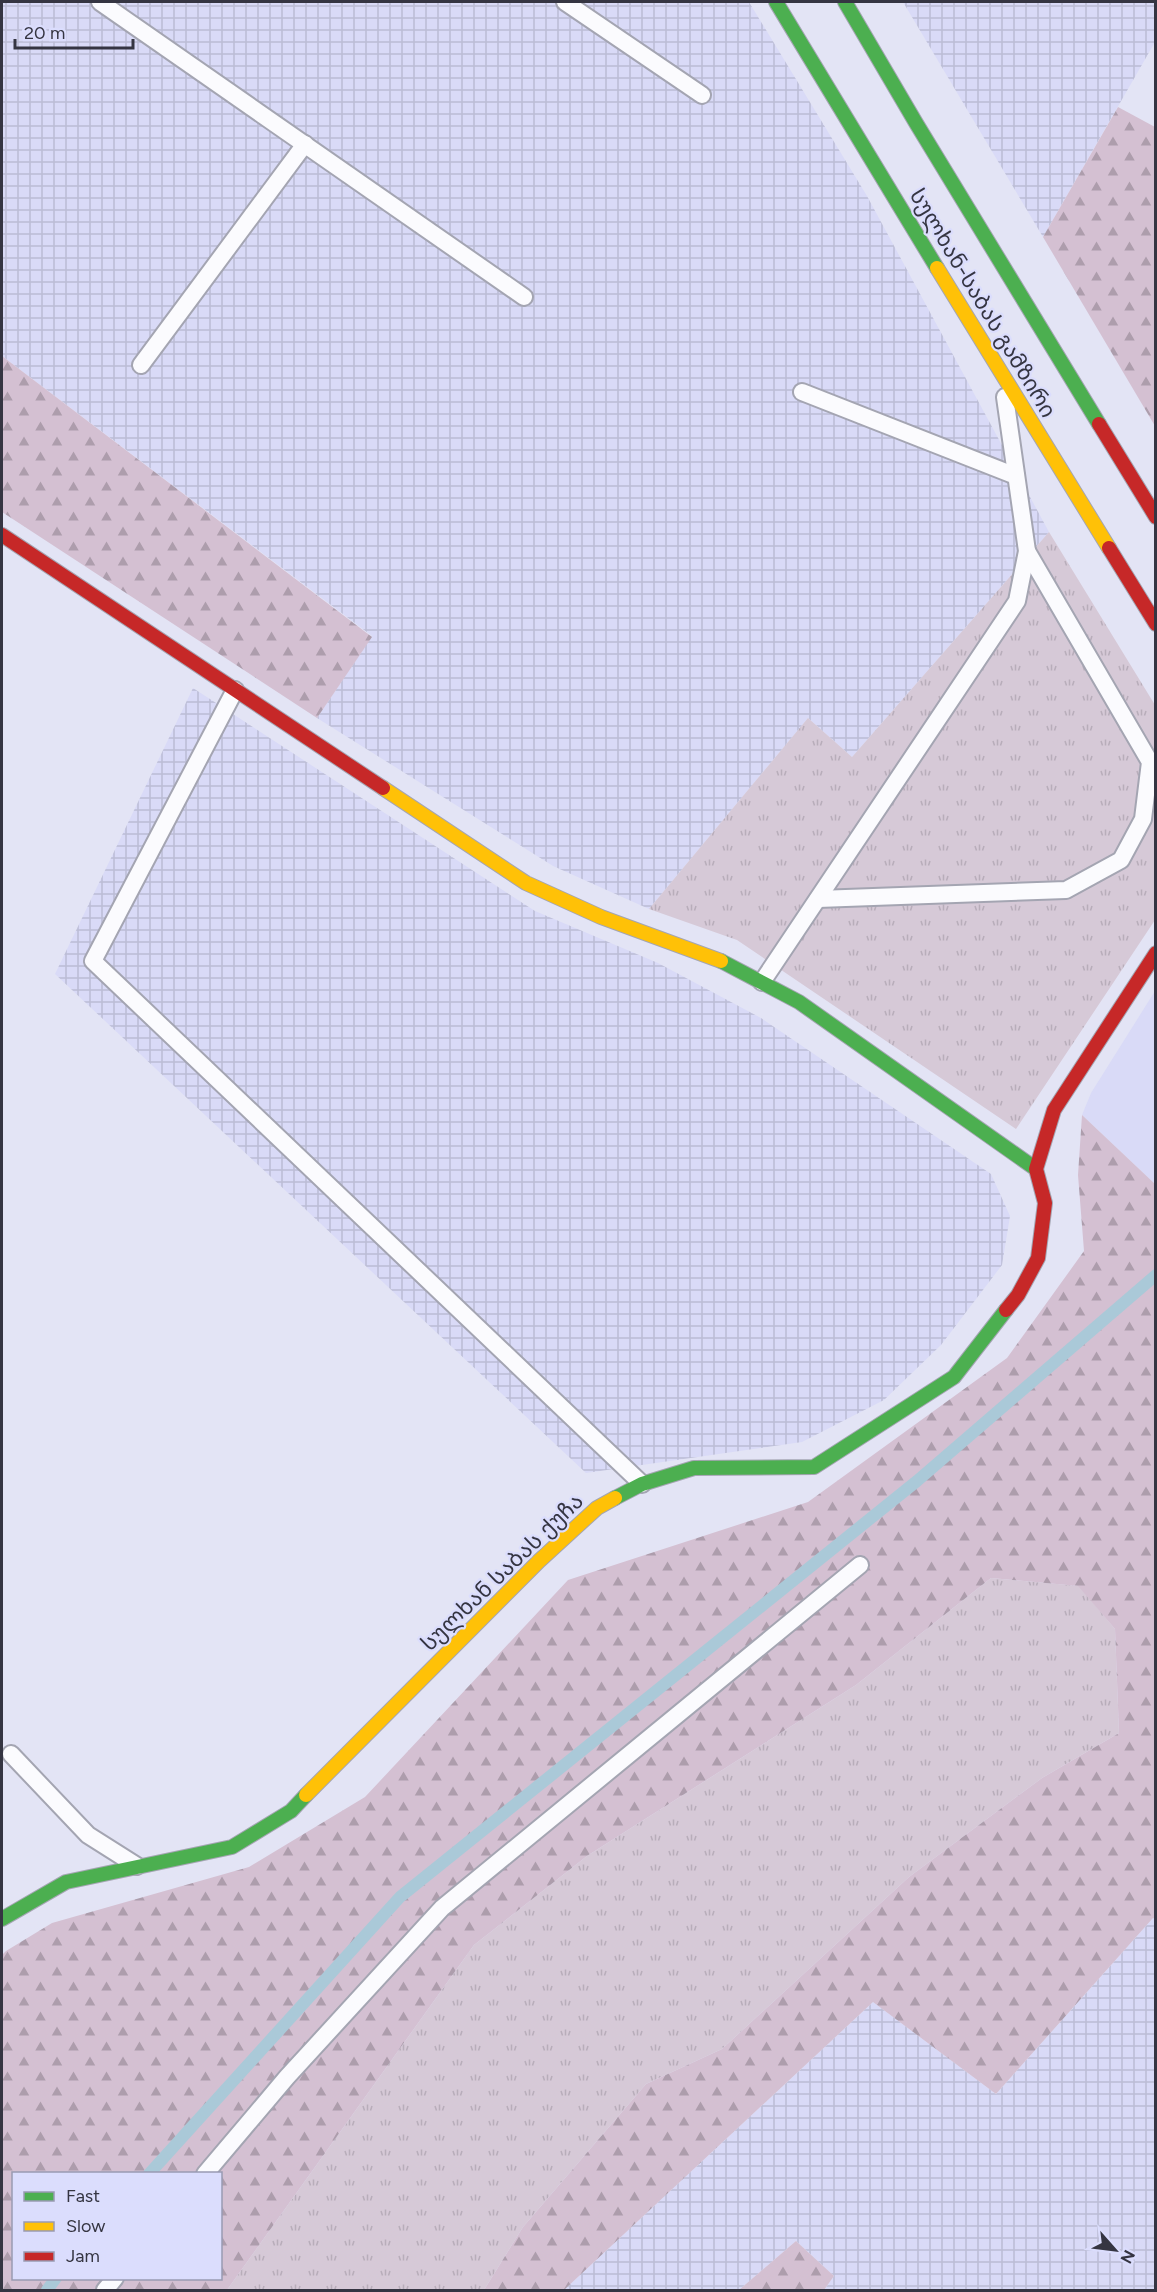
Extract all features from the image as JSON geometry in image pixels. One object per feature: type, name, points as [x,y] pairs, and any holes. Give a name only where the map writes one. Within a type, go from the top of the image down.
[{"type":"street","name":"სულხან-საბას გამზირი","points":[[776,2],[1002,377],[1155,624]]},
{"type":"street","name":"სულხან-საბას გამზირი","points":[[845,2],[1155,517]]},
{"type":"street","points":[[2,535],[526,883],[601,917],[724,962],[799,1002],[1036,1169],[1054,1110],[1155,953]]},
{"type":"street","name":"სულხან საბას ქუჩა","points":[[2,1919],[66,1882],[232,1846],[291,1810],[539,1561],[597,1508],[642,1484],[694,1468],[814,1467],[954,1377],[1018,1295],[1038,1258],[1045,1203],[1036,1169]]},
{"type":"lane","points":[[100,2],[524,297]]},
{"type":"lane","points":[[565,2],[702,95]]},
{"type":"lane","points":[[141,365],[305,144]]},
{"type":"lane","points":[[762,982],[1017,601],[1027,551],[1002,377]]},
{"type":"lane","points":[[802,392],[1016,476]]},
{"type":"lane","points":[[818,899],[1066,890],[1120,860],[1143,819],[1150,762],[1027,551]]},
{"type":"lane","points":[[235,690],[93,961],[642,1484]]},
{"type":"lane","points":[[207,2172],[287,2077],[442,1908],[860,1565]]},
{"type":"lane","points":[[11,1754],[88,1835],[137,1866]]},
{"type":"shaded area","points":[[2,2],[749,2],[867,196],[1049,532],[852,757],[808,718],[649,909],[553,866],[317,718],[372,636],[2,356]]},
{"type":"shaded area","points":[[903,2],[1155,2],[1155,42],[1043,237]]},
{"type":"shaded area","points":[[193,688],[535,911],[658,963],[761,1018],[991,1174],[1010,1216],[1002,1265],[941,1345],[884,1400],[802,1442],[586,1473],[55,974]]},
{"type":"shaded area","points":[[1155,991],[1156,1184],[1082,1115],[1091,1093]]},
{"type":"shaded area","points":[[1153,1918],[1155,1919],[1155,2290],[824,2290],[834,2276],[796,2241],[739,2290],[564,2290],[873,2002],[996,2094]]},
{"type":"green space","points":[[1118,107],[1155,127],[1155,426],[1043,237]]},
{"type":"green space","points":[[2,356],[372,637],[317,718],[2,512]]},
{"type":"green space","points":[[1049,532],[1155,705],[1155,920],[1016,1129],[737,940],[649,909],[808,718],[852,757]]},
{"type":"green space","points":[[1082,1115],[1155,1184],[1155,1919],[1153,1918],[996,2094],[873,2002],[564,2290],[484,2290],[523,2227],[646,2084],[722,2049],[909,1877],[1042,1778],[1119,1733],[1115,1629],[1078,1586],[991,1578],[856,1685],[587,1856],[474,1945],[227,2290],[2,2290],[2,1955],[6,1951],[52,1923],[249,1867],[365,1797],[568,1580],[808,1502],[1007,1358],[1084,1251],[1078,1175]]},
{"type":"green space","points":[[991,1578],[1079,1586],[1115,1629],[1119,1733],[1042,1778],[909,1877],[722,2049],[646,2084],[523,2227],[484,2290],[227,2290],[474,1945],[587,1856],[856,1685]]},
{"type":"green space","points":[[796,2241],[834,2276],[824,2290],[739,2290]]},
{"type":"waterway","points":[[151,2172],[400,1897],[917,1481],[1156,1275]]},
{"type":"waterway","points":[[47,2290],[54,2280]]},
{"type":"traffic: fast","points":[[776,2],[937,268]]},
{"type":"traffic: fast","points":[[845,2],[1099,424]]},
{"type":"traffic: fast","points":[[721,961],[799,1002],[1036,1169]]},
{"type":"traffic: fast","points":[[615,1498],[642,1484],[694,1468],[814,1467],[954,1377],[1006,1310]]},
{"type":"traffic: fast","points":[[2,1919],[66,1882],[232,1847],[291,1811],[306,1795]]},
{"type":"traffic: slow","points":[[937,268],[1109,548]]},
{"type":"traffic: slow","points":[[383,788],[526,883],[601,917],[721,961]]},
{"type":"traffic: slow","points":[[306,1795],[539,1561],[597,1508],[615,1498]]},
{"type":"traffic: jam","points":[[1099,424],[1156,517]]},
{"type":"traffic: jam","points":[[2,535],[383,788]]},
{"type":"traffic: jam","points":[[1109,548],[1156,624]]},
{"type":"traffic: jam","points":[[1006,1310],[1018,1295],[1038,1258],[1045,1203],[1036,1169],[1054,1110],[1156,953]]}]
